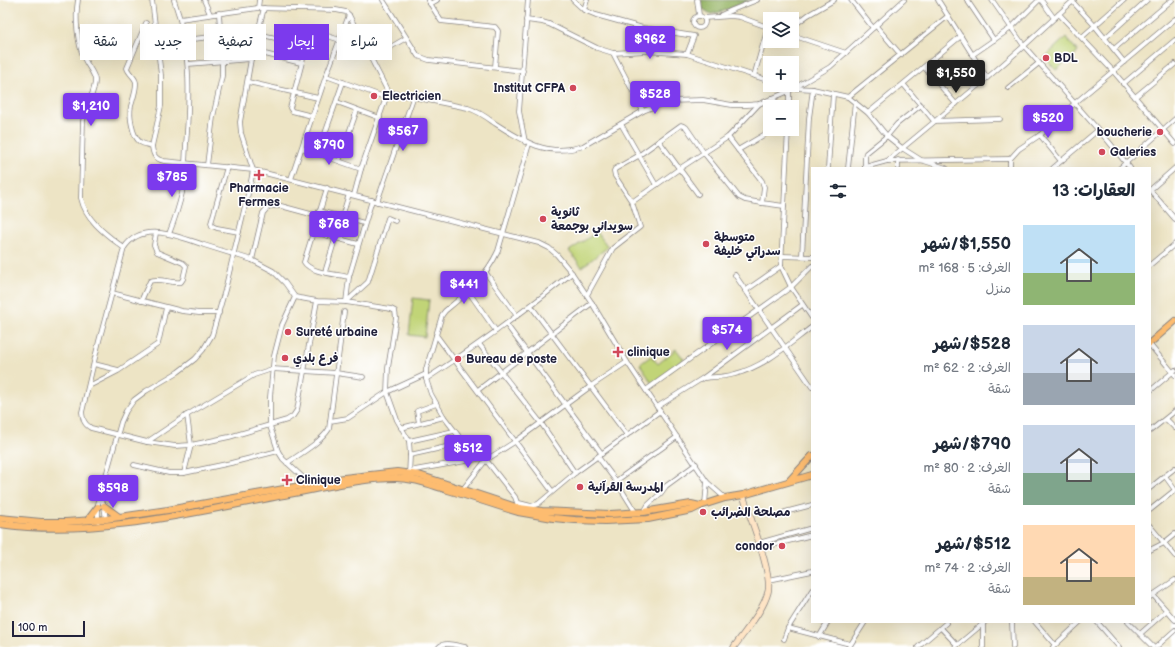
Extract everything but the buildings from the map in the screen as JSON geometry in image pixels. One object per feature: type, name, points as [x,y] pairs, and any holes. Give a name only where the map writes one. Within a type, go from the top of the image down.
[{"type":"main road","points":[[1151,343],[1175,321]]},
{"type":"main road","points":[[789,481],[811,457]]},
{"type":"main road","points":[[106,522],[119,517],[388,472],[409,474],[542,511],[590,514],[637,513],[691,504],[703,505]]},
{"type":"main road","points":[[0,524],[36,529],[60,529],[98,522],[169,517],[344,484],[396,478],[409,474],[518,512],[553,518],[591,520],[648,519],[692,510],[725,498],[742,495],[811,475]]},
{"type":"main road","points":[[734,647],[763,605],[769,590],[769,580],[760,546],[742,495]]},
{"type":"main road","points":[[104,506],[119,517]]},
{"type":"main road","points":[[88,520],[98,507]]},
{"type":"main road","points":[[590,514],[591,520]]},
{"type":"main road","points":[[0,518],[42,522],[88,520],[98,522]]},
{"type":"street","points":[[78,0],[78,27],[81,47],[85,60],[95,80],[94,88],[84,111],[81,198],[83,207],[96,225],[124,248]]},
{"type":"street","points":[[152,0],[162,75],[161,106],[152,146],[153,153],[159,160],[253,170],[503,234],[550,248],[564,261],[592,303],[627,362],[707,482],[725,498]]},
{"type":"street","points":[[174,0],[181,24]]},
{"type":"street","points":[[204,0],[210,14]]},
{"type":"street","points":[[258,8],[259,0]]},
{"type":"street","points":[[383,0],[418,56],[425,59],[523,71]]},
{"type":"street","points":[[437,0],[429,2],[441,21],[497,28],[498,31],[494,67]]},
{"type":"street","points":[[528,0],[519,111],[527,143],[498,252],[486,273],[445,311],[439,323],[426,377],[431,394],[444,417],[464,444],[484,459],[510,490],[519,505],[536,505],[575,473],[660,411]]},
{"type":"street","points":[[573,0],[584,10],[596,15],[643,28],[694,36]]},
{"type":"street","points":[[584,10],[587,0]]},
{"type":"street","points":[[697,0],[699,16]]},
{"type":"street","points":[[719,16],[758,0]]},
{"type":"street","points":[[799,22],[834,0]]},
{"type":"street","points":[[851,0],[901,56]]},
{"type":"street","points":[[799,86],[825,71],[904,0]]},
{"type":"street","points":[[938,0],[987,78]]},
{"type":"street","points":[[967,0],[994,40]]},
{"type":"street","points":[[992,0],[1024,46],[1129,167]]},
{"type":"street","points":[[972,55],[1011,28],[1040,0],[1054,18]]},
{"type":"street","points":[[1082,37],[1124,0]]},
{"type":"street","points":[[1105,38],[1147,0]]},
{"type":"street","points":[[1114,49],[1172,0]]},
{"type":"street","points":[[887,161],[987,78],[1073,1],[1124,62]]},
{"type":"street","points":[[180,19],[258,8],[336,10],[346,12],[353,24]]},
{"type":"street","points":[[260,24],[264,8]]},
{"type":"street","points":[[218,13],[218,24]]},
{"type":"street","points":[[1059,14],[1113,71],[1175,144]]},
{"type":"street","points":[[346,24],[349,16]]},
{"type":"street","points":[[697,28],[693,23],[694,18],[699,16],[704,18],[719,16],[740,17],[763,25]]},
{"type":"street","points":[[848,97],[901,56],[948,16]]},
{"type":"street","points":[[697,28],[704,26],[706,22],[704,18]]},
{"type":"street","points":[[1010,167],[1010,159],[1019,149],[1040,135],[1075,103],[1175,19]]},
{"type":"street","points":[[526,20],[549,24],[597,48],[613,53],[646,52],[687,54],[763,79]]},
{"type":"street","points":[[146,23],[127,68],[136,81],[130,108],[131,125],[137,138],[141,142],[152,146]]},
{"type":"street","points":[[687,54],[697,28]]},
{"type":"street","points":[[868,113],[904,85],[961,36]]},
{"type":"street","points":[[799,37],[846,53]]},
{"type":"street","points":[[392,46],[406,38]]},
{"type":"street","points":[[1123,84],[1175,40]]},
{"type":"street","points":[[754,76],[763,47]]},
{"type":"street","points":[[290,179],[337,48]]},
{"type":"street","points":[[613,53],[643,111]]},
{"type":"street","points":[[266,54],[301,63]]},
{"type":"street","points":[[169,234],[182,193],[189,107],[188,60]]},
{"type":"street","points":[[188,64],[236,60]]},
{"type":"street","points":[[98,522],[98,507],[126,411],[134,400],[178,372],[194,359],[203,350],[212,335],[219,313],[238,232],[252,181],[253,170],[241,133],[240,122],[251,60]]},
{"type":"street","points":[[302,60],[290,108],[291,110],[312,116]]},
{"type":"street","points":[[354,195],[388,92],[373,60]]},
{"type":"street","points":[[207,165],[213,117],[222,76],[222,61]]},
{"type":"street","points":[[1008,88],[1039,63]]},
{"type":"street","points":[[1135,97],[1175,64]]},
{"type":"street","points":[[924,67],[956,104]]},
{"type":"street","points":[[326,76],[387,98]]},
{"type":"street","points":[[248,82],[318,98]]},
{"type":"street","points":[[318,154],[343,82]]},
{"type":"street","points":[[904,85],[934,121]]},
{"type":"street","points":[[799,88],[814,89],[848,97],[868,113],[887,136],[902,148],[921,160],[943,167]]},
{"type":"street","points":[[802,256],[809,118],[814,89]]},
{"type":"street","points":[[388,92],[472,109],[527,143],[555,149],[574,149],[583,146],[643,111],[660,104],[675,101],[703,100],[740,105],[758,104],[790,92],[789,100]]},
{"type":"street","points":[[828,167],[833,94]]},
{"type":"street","points":[[377,202],[413,98]]},
{"type":"street","points":[[337,102],[380,118]]},
{"type":"street","points":[[848,167],[855,102]]},
{"type":"street","points":[[632,202],[679,168],[728,137],[758,104]]},
{"type":"street","points":[[865,167],[866,153],[887,136],[897,124],[921,105]]},
{"type":"street","points":[[339,161],[357,110]]},
{"type":"street","points":[[934,121],[1000,119]]},
{"type":"street","points":[[1121,167],[1175,120]]},
{"type":"street","points":[[621,124],[656,185]]},
{"type":"street","points":[[586,294],[613,248],[640,227],[632,202],[615,176],[614,171],[638,156],[679,126],[684,125],[704,153],[739,196],[745,200],[784,206]]},
{"type":"street","points":[[1054,167],[1098,130]]},
{"type":"street","points":[[738,150],[763,135]]},
{"type":"street","points":[[1040,135],[1061,161]]},
{"type":"street","points":[[788,136],[781,266],[791,287],[811,317]]},
{"type":"street","points":[[728,137],[764,184],[762,203]]},
{"type":"street","points":[[659,141],[698,194]]},
{"type":"street","points":[[302,148],[362,169]]},
{"type":"street","points":[[868,167],[887,161],[898,160],[1010,159]]},
{"type":"street","points":[[898,160],[898,167]]},
{"type":"street","points":[[227,167],[212,226],[238,232]]},
{"type":"street","points":[[1151,189],[1175,168]]},
{"type":"street","points":[[326,188],[304,262],[308,267],[349,277]]},
{"type":"street","points":[[1151,191],[1175,219]]},
{"type":"street","points":[[325,272],[349,194]]},
{"type":"street","points":[[346,302],[349,277],[372,200]]},
{"type":"street","points":[[252,260],[264,213],[269,206],[281,206],[318,216]]},
{"type":"street","points":[[319,211],[364,223]]},
{"type":"street","points":[[346,302],[368,282],[388,218],[395,221]]},
{"type":"street","points":[[314,232],[358,244]]},
{"type":"street","points":[[141,301],[150,281],[156,279],[174,283],[181,282],[186,270],[186,266],[183,263],[157,252],[154,245],[156,233]]},
{"type":"street","points":[[317,301],[305,370],[295,414],[287,420],[229,437],[191,445],[175,446],[147,442],[91,428],[82,420],[82,412],[124,248],[128,242],[143,234],[169,234],[252,260],[279,276],[295,296],[317,301],[346,302],[391,309],[395,311],[396,314],[388,368],[387,392],[392,410],[409,441],[409,474],[484,459],[516,441],[591,386],[627,362]]},
{"type":"street","points":[[1151,264],[1175,244]]},
{"type":"street","points":[[782,256],[811,257]]},
{"type":"street","points":[[745,291],[781,266]]},
{"type":"street","points":[[646,390],[791,287],[811,267]]},
{"type":"street","points":[[486,273],[517,316]]},
{"type":"street","points":[[330,421],[348,418],[387,392],[426,377],[455,360],[531,306],[572,273]]},
{"type":"street","points":[[735,275],[810,381]]},
{"type":"street","points":[[468,291],[496,332]]},
{"type":"street","points":[[112,293],[166,308],[191,313],[219,313]]},
{"type":"street","points":[[295,296],[282,325],[272,370],[270,426],[278,451],[287,463],[310,484]]},
{"type":"street","points":[[478,390],[592,303]]},
{"type":"street","points":[[657,407],[703,378],[802,305]]},
{"type":"street","points":[[531,306],[627,435]]},
{"type":"street","points":[[89,386],[118,371],[158,344],[166,308]]},
{"type":"street","points":[[287,463],[326,434],[329,429],[344,312]]},
{"type":"street","points":[[506,324],[566,405],[637,513]]},
{"type":"street","points":[[703,378],[740,373],[760,364],[811,328]]},
{"type":"street","points":[[436,335],[552,491]]},
{"type":"street","points":[[479,344],[541,424],[575,473]]},
{"type":"street","points":[[1151,345],[1174,373],[1151,389]]},
{"type":"street","points":[[94,364],[118,371]]},
{"type":"street","points":[[147,442],[187,415],[243,380],[254,375],[272,370],[305,370],[336,372],[363,377]]},
{"type":"street","points":[[419,423],[418,410],[436,404]]},
{"type":"street","points":[[1151,430],[1175,411]]},
{"type":"street","points":[[184,473],[191,445],[187,415]]},
{"type":"street","points":[[402,428],[444,417]]},
{"type":"street","points":[[1166,419],[1175,428]]},
{"type":"street","points":[[409,441],[454,431]]},
{"type":"street","points":[[616,481],[677,437]]},
{"type":"street","points":[[410,455],[464,444]]},
{"type":"street","points":[[134,465],[169,473],[184,473],[278,451]]},
{"type":"street","points":[[463,489],[484,459]]},
{"type":"street","points":[[644,512],[648,505],[661,494],[666,486],[696,464]]},
{"type":"street","points":[[1151,487],[1175,468]]},
{"type":"street","points":[[1151,509],[1175,490],[1165,476]]},
{"type":"street","points":[[703,505],[707,482]]},
{"type":"street","points":[[101,498],[104,506],[106,522]]},
{"type":"street","points":[[785,512],[811,505]]},
{"type":"street","points":[[1151,527],[1175,556]]},
{"type":"street","points":[[760,546],[811,528]]},
{"type":"street","points":[[1151,550],[1164,543],[1175,534]]},
{"type":"street","points":[[760,546],[811,535]]},
{"type":"street","points":[[769,580],[811,571]]},
{"type":"street","points":[[1175,580],[1151,596],[1175,620]]},
{"type":"street","points":[[784,639],[788,628],[811,592]]},
{"type":"street","points":[[1140,634],[1166,611]]},
{"type":"street","points":[[819,637],[827,623]]},
{"type":"street","points":[[788,628],[850,646],[864,623]]},
{"type":"street","points":[[918,647],[946,623]]},
{"type":"street","points":[[941,628],[956,646],[984,623]]},
{"type":"street","points":[[983,647],[984,623]]},
{"type":"street","points":[[1012,623],[1013,647]]},
{"type":"street","points":[[1035,623],[1054,646],[1079,623]]},
{"type":"street","points":[[1098,623],[1119,647]]},
{"type":"street","points":[[1129,623],[1153,647]]},
{"type":"street","points":[[1156,647],[1175,630]]},
{"type":"street","points":[[439,647],[442,644],[465,647]]},
{"type":"green space","points":[[701,0],[750,0],[724,11],[711,14],[703,9]]},
{"type":"green space","points":[[1066,37],[1078,52],[1056,70],[1044,58]]},
{"type":"green space","points":[[597,232],[608,247],[582,267],[569,251]]},
{"type":"green space","points":[[413,298],[429,300],[425,337],[409,335]]},
{"type":"green space","points":[[676,349],[684,359],[653,385],[640,364],[651,356],[658,364]]},
{"type":"place","name":"BDL","points":[[1046,58]]},
{"type":"place","name":"Institut CFPA","points":[[573,88]]},
{"type":"place","name":"Electricien","points":[[374,96]]},
{"type":"place","name":"boucherie","points":[[1160,132]]},
{"type":"place","name":"Galeries","points":[[1102,152]]},
{"type":"place","name":"Pharmacie Fermes","points":[[259,175]]},
{"type":"place","name":"ثانوية سويداني بوجمعة","points":[[543,219]]},
{"type":"place","name":"متوسطة سدراتي خليفة","points":[[706,244]]},
{"type":"place","name":"Sureté urbaine","points":[[288,332]]},
{"type":"place","name":"clinique","points":[[618,352]]},
{"type":"place","name":"فرع بلدي","points":[[285,358]]},
{"type":"place","name":"Bureau de poste","points":[[458,359]]},
{"type":"place","name":"Clinique","points":[[287,480]]},
{"type":"place","name":"المدرسة القرآنية","points":[[580,487]]},
{"type":"place","name":"مصلحة الضرائب","points":[[703,512]]},
{"type":"place","name":"condor","points":[[782,546]]}]
